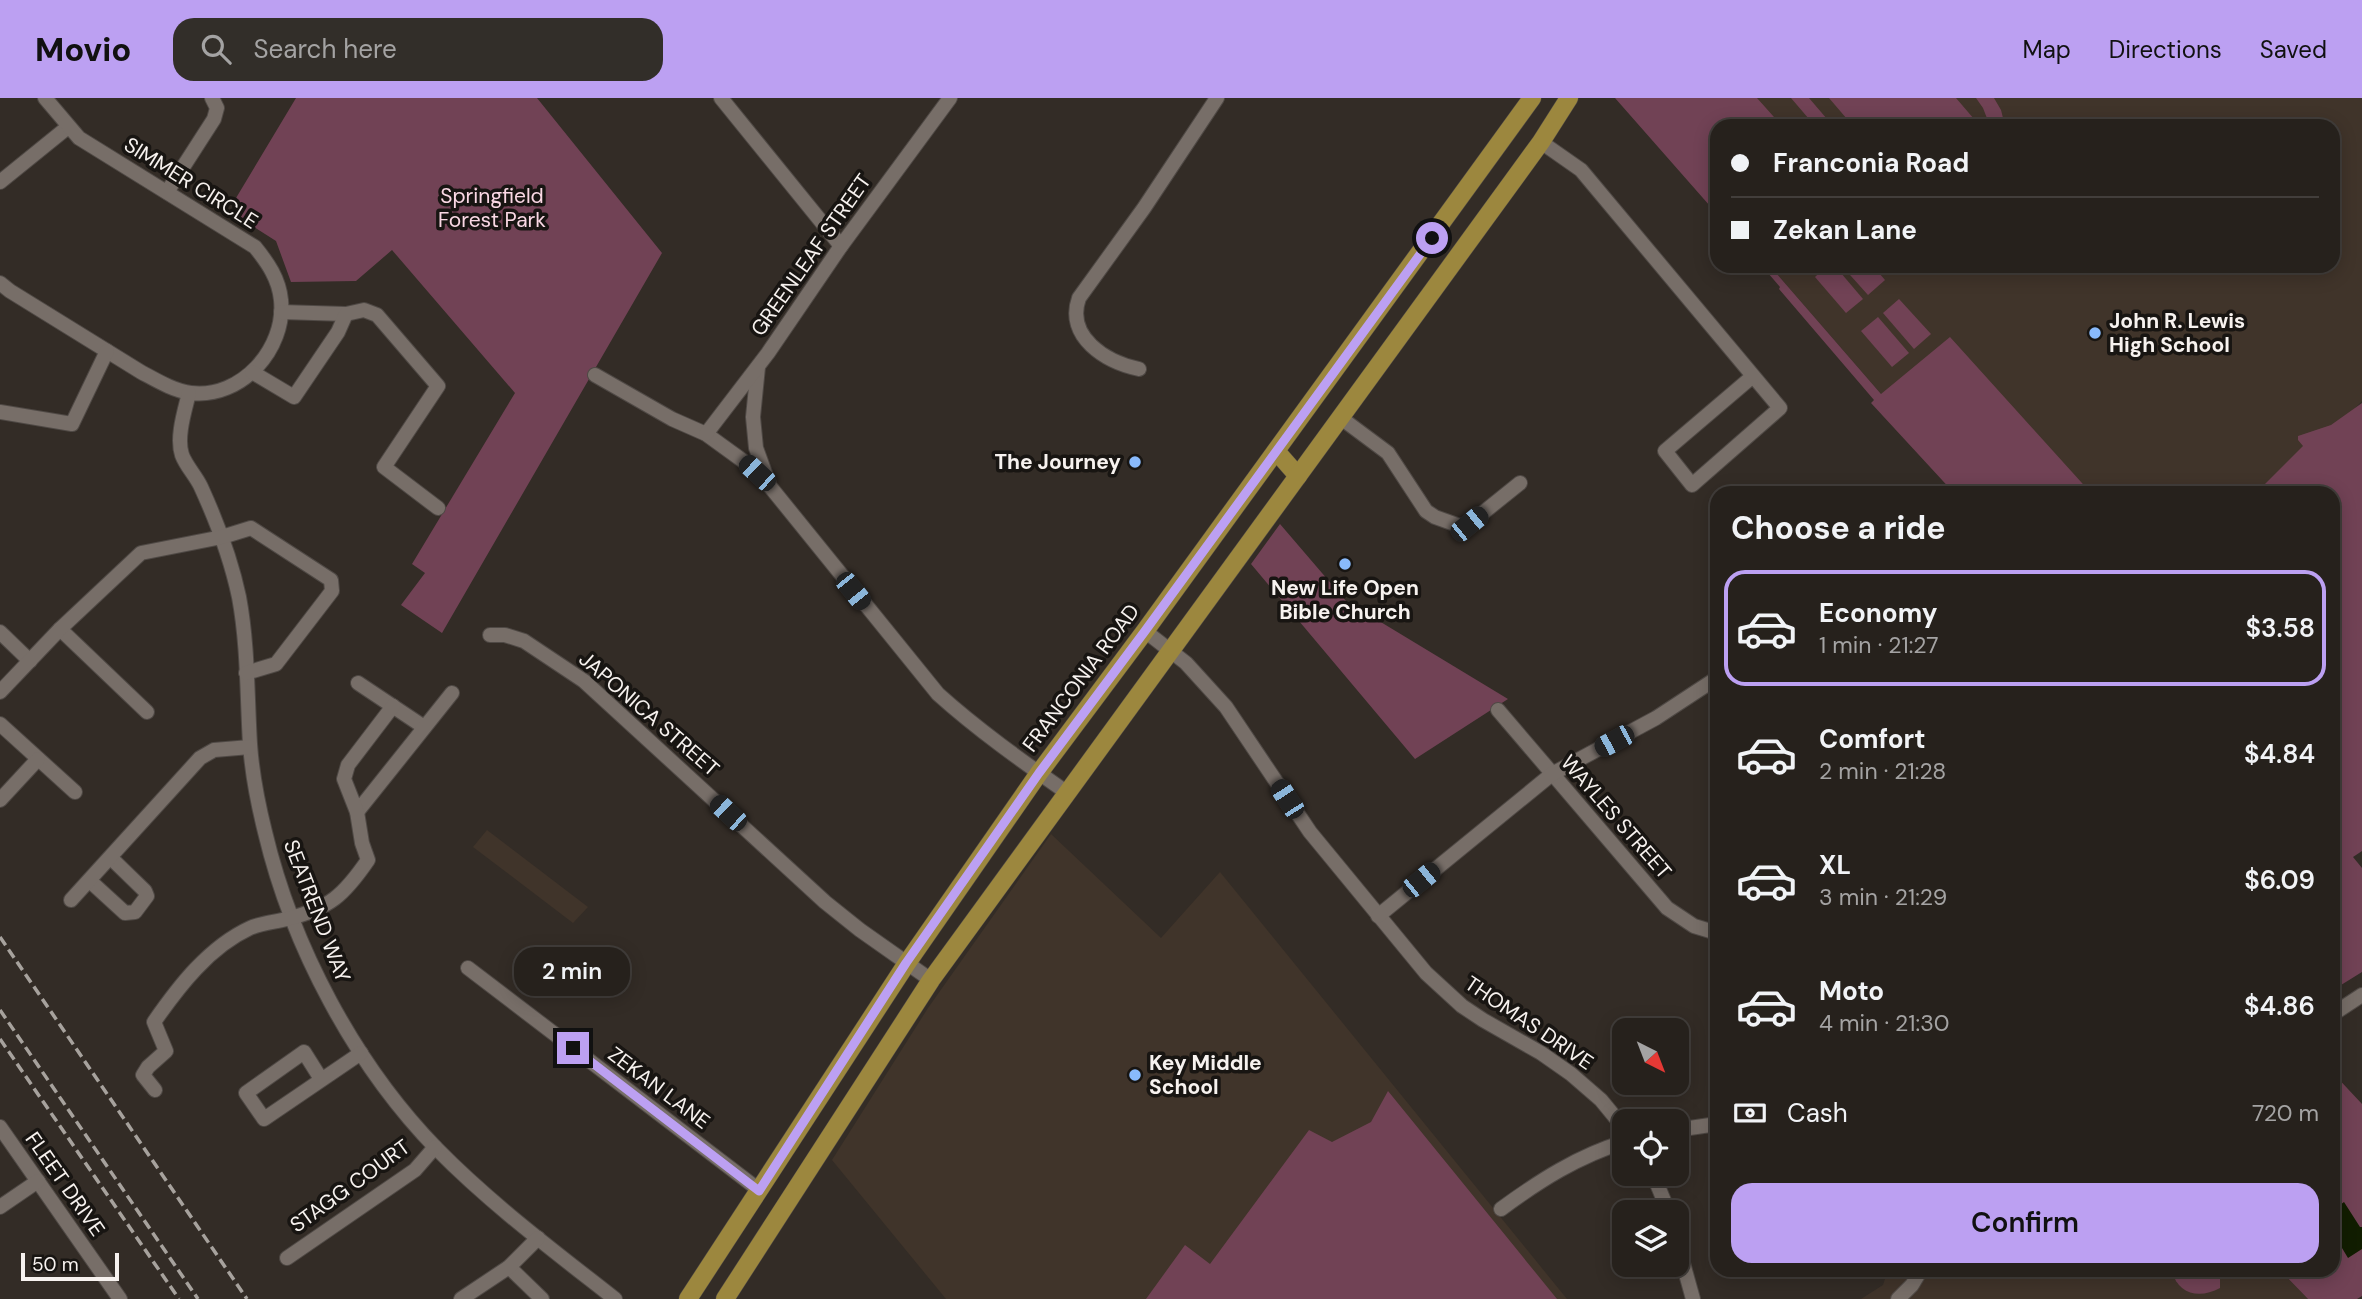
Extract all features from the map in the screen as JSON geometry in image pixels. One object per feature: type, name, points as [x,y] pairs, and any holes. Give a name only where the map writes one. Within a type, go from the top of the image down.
[{"type":"main road","name":"FRANCONIA ROAD","points":[[688,1299],[906,963],[1039,773],[1532,98]]},
{"type":"main road","points":[[724,1299],[931,980],[1541,142],[1569,98]]},
{"type":"main road","points":[[1276,451],[1298,476]]},
{"type":"street","name":"SIMMER CIRCLE","points":[[45,98],[79,138],[255,247],[275,277],[281,299],[281,312],[277,335],[270,351],[252,372],[236,383],[208,393],[189,393]]},
{"type":"street","points":[[167,192],[214,119],[217,108],[212,98]]},
{"type":"street","points":[[721,98],[841,246]]},
{"type":"street","name":"GREENLEAF STREET","points":[[706,435],[950,98]]},
{"type":"street","points":[[1139,369],[1112,361],[1089,342],[1080,332],[1074,311],[1079,298],[1191,140],[1216,98]]},
{"type":"street","points":[[0,182],[68,127]]},
{"type":"street","points":[[1541,142],[1581,170],[1780,408],[1692,485],[1665,451],[1753,376]]},
{"type":"street","points":[[0,283],[158,381],[189,393]]},
{"type":"street","points":[[281,312],[346,314],[363,310],[377,315],[438,386],[384,467],[438,508]]},
{"type":"street","points":[[252,372],[294,397],[338,332],[346,314]]},
{"type":"street","points":[[0,412],[72,424],[107,351]]},
{"type":"street","points":[[759,365],[753,416],[756,448],[770,486]]},
{"type":"street","points":[[595,375],[706,435],[746,463],[770,486],[938,694],[962,716],[1066,792]]},
{"type":"street","name":"SEATREND WAY","points":[[189,393],[181,438],[182,454],[200,484],[222,537],[239,596],[245,633],[250,747],[264,832],[292,918],[325,992],[361,1054],[435,1147],[473,1184],[615,1299]]},
{"type":"street","points":[[1341,418],[1388,453],[1426,511],[1446,522],[1460,526],[1469,524],[1520,483]]},
{"type":"street","points":[[0,692],[60,629],[141,553],[222,537],[251,528],[331,580],[332,591],[276,664],[246,673]]},
{"type":"street","points":[[60,629],[147,712]]},
{"type":"street","name":"THOMAS DRIVE","points":[[1145,631],[1171,650],[1226,707],[1310,832],[1426,974],[1483,1020],[1541,1053],[1571,1074],[1612,1113]]},
{"type":"street","points":[[0,632],[30,661]]},
{"type":"street","name":"JAPONICA STREET","points":[[490,635],[505,635],[524,641],[584,681],[825,902],[931,980]]},
{"type":"street","points":[[358,683],[424,727]]},
{"type":"street","points":[[1378,916],[1552,774],[1656,718],[1710,683]]},
{"type":"street","points":[[357,812],[452,693]]},
{"type":"street","points":[[155,1090],[143,1074],[166,1051],[154,1022],[174,994],[206,958],[252,927],[292,918],[338,898],[368,860],[357,812],[344,779],[348,765],[393,706]]},
{"type":"street","name":"WAYLES STREET","points":[[1497,710],[1667,908],[1694,926],[1710,931]]},
{"type":"street","points":[[0,724],[75,792]]},
{"type":"street","points":[[71,900],[201,758],[214,750],[250,747]]},
{"type":"street","points":[[0,800],[38,759]]},
{"type":"street","points":[[90,881],[125,913],[135,912],[146,901],[145,891],[111,858]]},
{"type":"street","name":"ZEKAN LANE","points":[[468,968],[759,1191]]},
{"type":"street","points":[[2340,1009],[2362,995]]},
{"type":"street","points":[[321,1079],[304,1052],[246,1093],[264,1119],[361,1054]]},
{"type":"street","points":[[1689,1128],[1710,1125]]},
{"type":"street","name":"FLEET DRIVE","points":[[0,1127],[120,1299]]},
{"type":"street","points":[[1501,1209],[1566,1166],[1612,1146]]},
{"type":"street","name":"STAGG COURT","points":[[287,1258],[415,1170],[435,1147]]},
{"type":"street","points":[[0,1207],[38,1181]]},
{"type":"street","points":[[461,1299],[509,1267],[538,1238]]},
{"type":"street","points":[[509,1267],[542,1299]]},
{"type":"street","points":[[1687,1277],[1693,1299]]},
{"type":"street","points":[[1898,1299],[1917,1277]]},
{"type":"shaded area","name":"John R. Lewis High School","points":[[1624,98],[2362,98],[2362,401],[2277,486],[1961,486],[1776,273],[2340,273],[2340,119],[1710,119],[1710,124]]},
{"type":"shaded area","points":[[487,830],[588,907],[573,923],[473,847]]},
{"type":"shaded area","name":"Key Middle School","points":[[1051,834],[1161,938],[1220,872],[1567,1299],[946,1299],[832,1160],[928,1008]]},
{"type":"shaded area","points":[[2344,1202],[2362,1227],[2362,1249],[2348,1258],[2340,1245],[2340,1205]]},
{"type":"shaded area","points":[[1886,1277],[2287,1277],[2308,1299],[1861,1299],[1883,1285]]},
{"type":"green space","name":"Springfield Forest Park","points":[[296,98],[537,98],[662,253],[442,633],[401,605],[425,573],[412,564],[515,393],[392,250],[356,281],[291,282],[276,241],[240,218],[244,211],[233,203]]},
{"type":"green space","points":[[1615,98],[1757,98],[1776,119],[1710,119],[1710,206]]},
{"type":"green space","points":[[1791,98],[1809,98],[1827,119],[1809,119]]},
{"type":"green space","points":[[1829,98],[1956,98],[1974,119],[1847,119]]},
{"type":"green space","points":[[1976,98],[1994,98],[2003,119],[1987,119]]},
{"type":"green space","points":[[1768,273],[1776,273],[1881,394],[1950,337],[2085,486],[1948,486],[1871,403],[1874,400]]},
{"type":"green space","points":[[1819,273],[1841,273],[1863,299],[1846,313],[1815,277]]},
{"type":"green space","points":[[1848,273],[1879,273],[1885,280],[1868,295]]},
{"type":"green space","points":[[1899,299],[1931,334],[1914,349],[1883,313]]},
{"type":"green space","points":[[1878,317],[1909,353],[1892,367],[1861,331]]},
{"type":"green space","points":[[2362,403],[2362,851],[2353,857],[2362,868],[2362,972],[2340,986],[2340,486],[2263,486],[2303,446],[2298,436],[2331,425]]},
{"type":"green space","points":[[1280,524],[1346,601],[1508,699],[1415,759],[1251,564]]},
{"type":"green space","points":[[2340,1080],[2362,1104],[2362,1296],[2357,1299],[2308,1299],[2287,1277],[2340,1277]]},
{"type":"green space","points":[[1388,1091],[1557,1299],[1146,1299],[1185,1245],[1210,1264],[1309,1130],[1332,1142],[1371,1122]]},
{"type":"green space","points":[[2174,1277],[2220,1277],[2220,1288],[2205,1293],[2191,1293]]},
{"type":"railway","points":[[0,937],[247,1299]]},
{"type":"railway","points":[[0,1010],[198,1299]]},
{"type":"railway","points":[[0,1039],[179,1299]]},
{"type":"place","name":"John R. Lewis High School","points":[[2095,333]]},
{"type":"place","name":"The Journey","points":[[1135,462]]},
{"type":"place","name":"New Life Open Bible Church","points":[[1345,564]]},
{"type":"place","name":"Key Middle School","points":[[1135,1075]]},
{"type":"route","points":[[573,1048],[759,1191],[906,963],[1039,773],[1432,238]]}]
